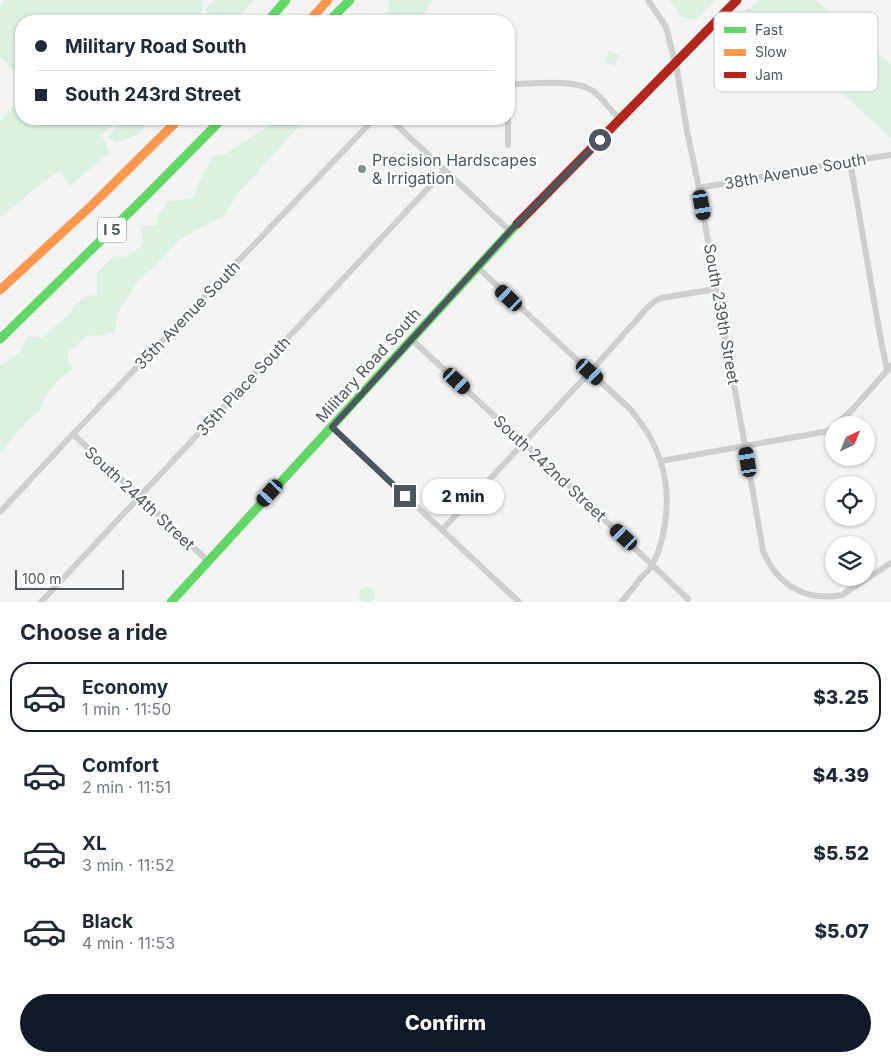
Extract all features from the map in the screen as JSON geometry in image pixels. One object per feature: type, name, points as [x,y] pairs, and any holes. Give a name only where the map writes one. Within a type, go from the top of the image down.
[{"type":"main road","points":[[273,15],[284,0]]},
{"type":"main road","points":[[314,15],[328,0]]},
{"type":"main road","points":[[335,15],[350,0]]},
{"type":"main road","name":"Military Road South","points":[[724,12],[736,0]]},
{"type":"main road","name":"Military Road South","points":[[171,602],[510,231],[714,23]]},
{"type":"main road","name":"I 5","points":[[0,290],[88,209],[173,125]]},
{"type":"main road","name":"I 5","points":[[0,339],[216,125]]},
{"type":"street","name":"South 239th Street","points":[[648,0],[666,27],[675,63],[763,551],[768,563],[776,575],[798,592],[814,598],[842,595],[891,563]]},
{"type":"street","points":[[515,84],[555,83],[582,85],[596,94],[620,120]]},
{"type":"street","name":"35th Avenue South","points":[[0,512],[72,434],[368,125]]},
{"type":"street","points":[[396,125],[510,231]]},
{"type":"street","points":[[508,125],[508,145]]},
{"type":"street","name":"38th Avenue South","points":[[699,188],[891,155]]},
{"type":"street","points":[[845,416],[889,368],[881,341],[850,161]]},
{"type":"street","name":"35th Place South","points":[[41,602],[445,170]]},
{"type":"street","points":[[476,268],[630,409],[650,437],[661,461],[665,476],[667,506],[661,542],[652,564],[621,602]]},
{"type":"street","points":[[442,530],[654,302],[671,296],[716,289]]},
{"type":"street","name":"South 242nd Street","points":[[412,339],[688,599]]},
{"type":"street","points":[[332,427],[519,602]]},
{"type":"street","points":[[661,461],[825,432]]},
{"type":"street","name":"South 244th Street","points":[[72,434],[208,561]]},
{"type":"shaded area","points":[[748,7],[753,12],[743,12]]},
{"type":"green space","points":[[4,0],[204,0],[202,2],[202,15],[15,15],[15,72],[0,56],[0,8]]},
{"type":"green space","points":[[214,0],[254,0],[240,15],[207,15],[206,9]]},
{"type":"green space","points":[[389,0],[433,0],[424,15],[380,15],[389,12]]},
{"type":"green space","points":[[669,0],[715,0],[696,20],[682,17]]},
{"type":"green space","points":[[759,0],[816,0],[830,12],[753,12],[750,9]]},
{"type":"green space","points":[[609,51],[619,55],[615,66],[605,62]]},
{"type":"green space","points":[[878,53],[891,64],[891,138],[841,92],[878,92]]},
{"type":"green space","points":[[15,102],[15,125],[113,125],[102,135],[109,153],[70,186],[59,171],[0,218],[0,123]]},
{"type":"green space","points":[[119,125],[146,125],[138,134],[117,143],[107,137]]},
{"type":"green space","points":[[270,125],[300,125],[238,193],[225,215],[180,239],[138,281],[117,314],[115,332],[86,336],[67,354],[72,370],[58,380],[44,398],[40,410],[24,424],[0,452],[0,366],[19,353],[28,336],[41,338],[67,316],[76,304],[86,296],[97,295],[97,273],[114,256],[126,257],[143,245],[142,226],[158,225],[157,216],[169,201],[194,198],[199,182],[213,156],[225,154]]},
{"type":"green space","points":[[367,587],[374,592],[374,598],[370,602],[364,602],[359,595]]},
{"type":"traffic: fast","points":[[273,15],[286,0]]},
{"type":"traffic: fast","points":[[335,15],[350,0]]},
{"type":"traffic: fast","points":[[0,339],[216,125]]},
{"type":"traffic: fast","points":[[171,602],[517,224]]},
{"type":"traffic: slow","points":[[314,15],[328,0]]},
{"type":"traffic: slow","points":[[0,290],[91,206],[173,125]]},
{"type":"traffic: jam","points":[[725,12],[737,0]]},
{"type":"traffic: jam","points":[[517,224],[714,23]]},
{"type":"place","name":"Precision Hardscapes & Irrigation","points":[[362,169]]},
{"type":"route","points":[[405,496],[332,427],[510,231],[600,140]]}]
